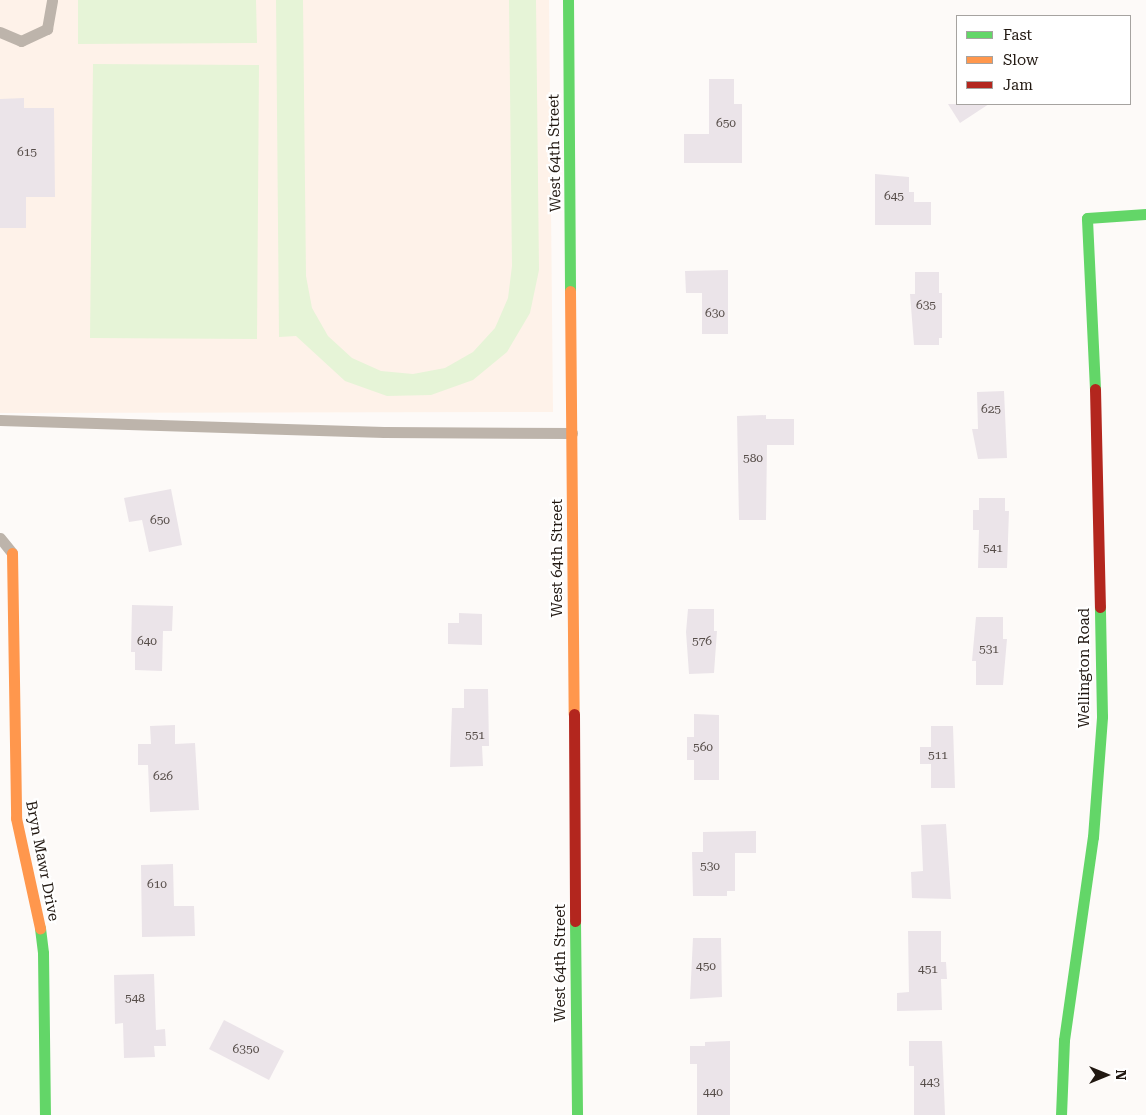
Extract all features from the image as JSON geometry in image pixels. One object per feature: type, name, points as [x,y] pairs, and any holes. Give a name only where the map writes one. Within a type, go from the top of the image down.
[{"type":"street","name":"West 64th Street","points":[[568,0],[577,1115]]},
{"type":"street","name":"Wellington Road","points":[[1060,1115],[1064,1040],[1093,837],[1102,716],[1094,314],[1087,218],[1146,214]]},
{"type":"street","name":"Bryn Mawr Drive","points":[[12,553],[14,797],[16,818],[34,896],[43,953],[45,1115]]},
{"type":"lane","points":[[0,32],[21,41],[47,29],[52,0]]},
{"type":"lane","points":[[0,420],[572,434]]},
{"type":"lane","points":[[0,538],[12,553]]},
{"type":"shaded area","points":[[0,0],[549,0],[553,412],[0,413]]},
{"type":"green space","points":[[78,0],[256,0],[257,43],[78,44]]},
{"type":"green space","points":[[276,0],[303,0],[306,276],[312,308],[328,336],[352,358],[381,371],[413,374],[445,368],[473,352],[495,328],[508,298],[512,266],[509,0],[536,0],[539,270],[530,313],[507,352],[473,380],[431,395],[387,396],[345,381],[296,336],[279,337]]},
{"type":"green space","points":[[93,64],[259,65],[257,339],[90,338]]},
{"type":"building","points":[[709,79],[734,79],[734,104],[742,104],[742,163],[684,163],[684,134],[709,134]]},
{"type":"building","points":[[24,98],[24,108],[54,108],[55,197],[26,197],[26,228],[0,228],[0,99]]},
{"type":"building","points":[[948,104],[987,105],[960,123]]},
{"type":"building","points":[[875,174],[909,177],[909,192],[914,192],[914,202],[931,202],[931,225],[875,225]]},
{"type":"building","points":[[728,270],[728,334],[702,334],[702,293],[686,293],[685,271]]},
{"type":"building","points":[[915,272],[939,272],[939,293],[942,293],[942,338],[939,338],[939,345],[914,345],[910,294],[915,294]]},
{"type":"building","points":[[1004,391],[1007,458],[978,459],[972,429],[978,429],[977,392]]},
{"type":"building","points":[[766,415],[766,419],[794,419],[794,445],[767,445],[766,520],[739,520],[737,416]]},
{"type":"building","points":[[171,489],[182,545],[149,552],[142,520],[129,522],[124,498]]},
{"type":"building","points":[[979,498],[1005,498],[1005,511],[1009,511],[1007,568],[978,568],[979,530],[973,530],[973,510],[979,510]]},
{"type":"building","points":[[132,605],[173,606],[172,631],[163,631],[162,671],[135,670],[135,652],[131,652]]},
{"type":"building","points":[[688,609],[714,609],[714,631],[717,631],[714,673],[689,674],[686,632]]},
{"type":"building","points":[[459,613],[482,614],[482,645],[448,644],[448,623],[459,623]]},
{"type":"building","points":[[976,617],[1003,617],[1003,639],[1007,639],[1003,685],[976,685],[976,661],[972,661]]},
{"type":"building","points":[[464,689],[488,689],[489,746],[482,746],[483,766],[450,767],[452,708],[464,708]]},
{"type":"building","points":[[694,714],[719,715],[719,780],[694,780],[694,760],[687,760],[687,737],[694,737]]},
{"type":"building","points":[[175,725],[175,744],[195,743],[199,810],[150,812],[148,765],[138,765],[138,744],[151,744],[150,726]]},
{"type":"building","points":[[931,726],[953,726],[955,788],[931,788],[931,764],[920,764],[920,747],[931,747]]},
{"type":"building","points":[[946,824],[951,899],[912,898],[911,872],[923,871],[921,825]]},
{"type":"building","points":[[756,831],[756,853],[735,853],[735,891],[727,891],[727,896],[693,896],[692,852],[703,852],[703,832]]},
{"type":"building","points":[[173,864],[174,906],[194,906],[195,936],[142,937],[141,865]]},
{"type":"building","points":[[908,931],[941,931],[941,962],[946,962],[947,979],[941,979],[942,1010],[897,1011],[897,993],[909,992]]},
{"type":"building","points":[[693,938],[721,938],[722,997],[690,999]]},
{"type":"building","points":[[154,974],[156,1030],[165,1029],[166,1046],[154,1046],[155,1057],[124,1058],[123,1023],[115,1024],[114,975]]},
{"type":"building","points":[[224,1020],[284,1051],[269,1080],[209,1049]]},
{"type":"building","points":[[730,1041],[730,1115],[697,1115],[697,1064],[690,1064],[690,1046],[705,1046],[705,1042]]},
{"type":"building","points":[[909,1041],[942,1041],[945,1115],[914,1115],[914,1066],[909,1066]]},
{"type":"traffic: fast","points":[[568,0],[570,291]]},
{"type":"traffic: fast","points":[[1095,389],[1087,218],[1146,214]]},
{"type":"traffic: fast","points":[[1061,1115],[1064,1040],[1093,837],[1102,716],[1100,607]]},
{"type":"traffic: fast","points":[[575,921],[577,1115]]},
{"type":"traffic: fast","points":[[40,928],[43,953],[45,1115]]},
{"type":"traffic: slow","points":[[570,291],[574,714]]},
{"type":"traffic: slow","points":[[12,553],[16,818],[40,928]]},
{"type":"traffic: jam","points":[[1095,389],[1100,607]]},
{"type":"traffic: jam","points":[[574,714],[575,921]]}]
